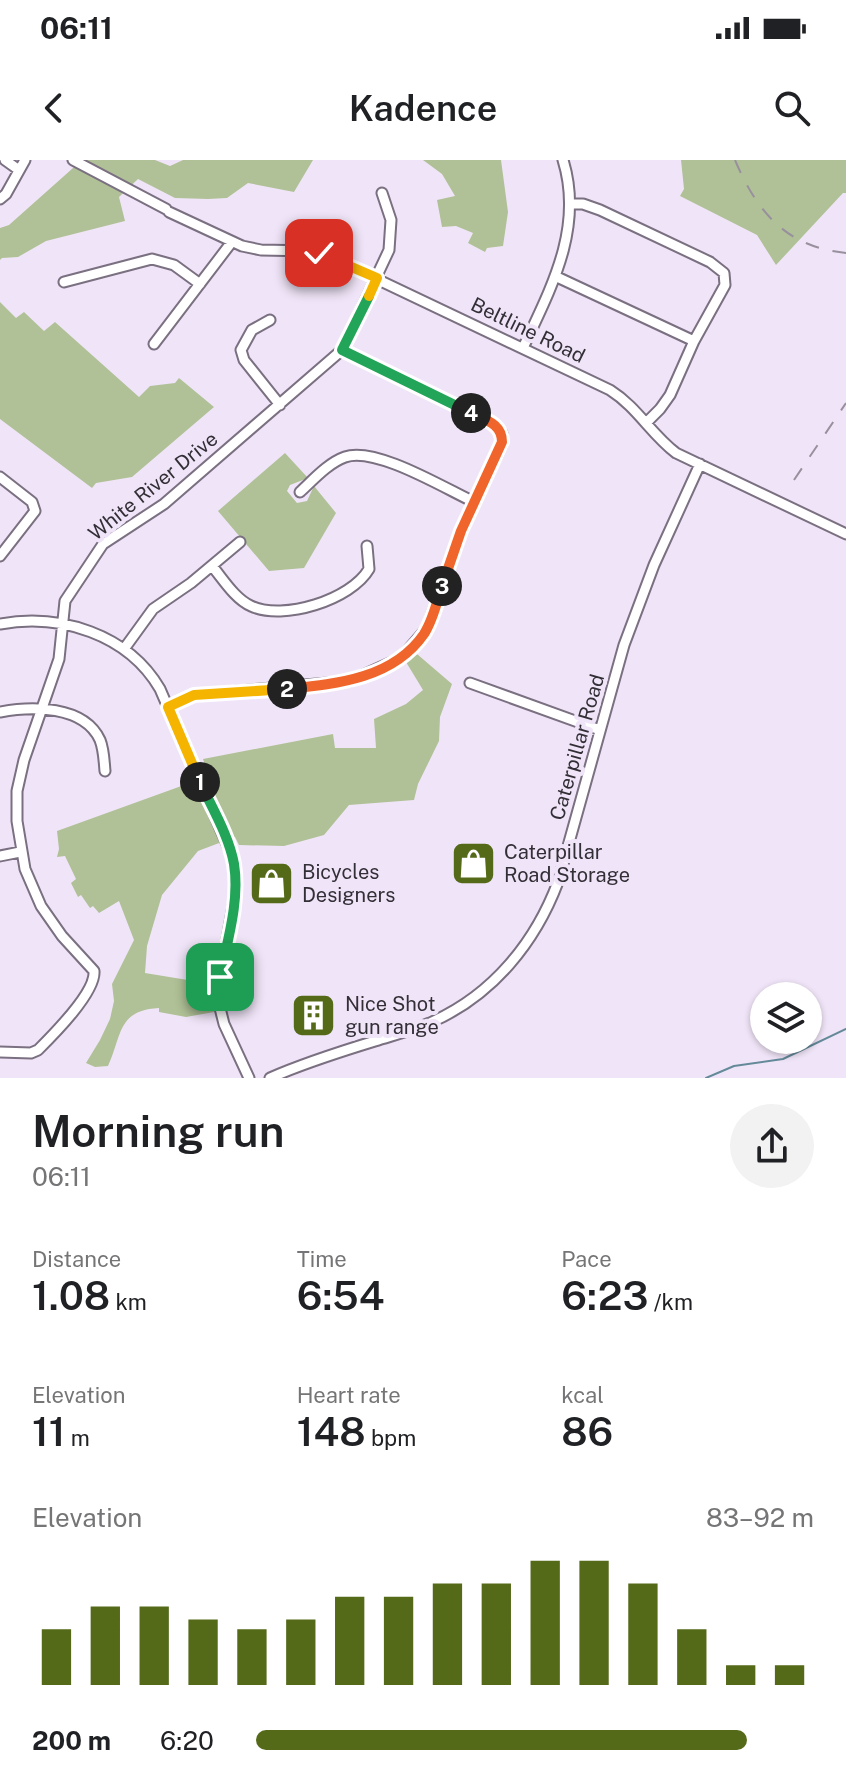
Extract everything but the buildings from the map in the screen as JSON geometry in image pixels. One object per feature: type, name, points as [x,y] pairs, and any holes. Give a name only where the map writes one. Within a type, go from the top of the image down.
[{"type":"street","points":[[5,160],[19,170]]},
{"type":"street","points":[[0,199],[25,160]]},
{"type":"street","name":"Beltline Road","points":[[73,160],[231,243],[261,250],[312,251],[377,278],[610,390],[629,404],[664,443],[700,464],[846,534]]},
{"type":"street","points":[[523,348],[557,277],[567,239],[570,204],[563,160]]},
{"type":"street","name":"White River Drive","points":[[0,1052],[31,1053],[38,1050],[88,992],[94,980],[92,968],[62,936],[41,906],[20,852],[17,821],[17,791],[24,760],[59,659],[67,596],[103,544],[164,504],[342,350],[389,250],[392,230],[382,193]]},
{"type":"street","points":[[570,204],[583,204],[600,210],[722,269],[725,285],[694,341],[670,395],[646,423]]},
{"type":"street","points":[[154,344],[231,243]]},
{"type":"street","points":[[64,282],[152,259],[174,265],[200,284]]},
{"type":"street","points":[[557,277],[694,341]]},
{"type":"street","points":[[270,320],[252,330],[241,350],[250,369],[280,405]]},
{"type":"street","points":[[168,707],[194,695],[350,681],[401,658],[427,628],[461,531],[502,445],[502,433],[500,429],[342,350]]},
{"type":"street","points":[[300,492],[340,460],[365,454],[385,460],[474,502]]},
{"type":"street","name":"Caterpillar Road","points":[[270,1078],[435,1021],[469,1000],[508,967],[535,930],[553,894],[640,599],[700,464]]},
{"type":"street","points":[[0,477],[32,502],[35,511],[0,556]]},
{"type":"street","points":[[124,649],[153,609],[240,542]]},
{"type":"street","points":[[212,566],[249,606],[270,610],[299,608],[335,598],[360,582],[369,569],[367,546]]},
{"type":"street","points":[[0,624],[32,621],[82,627],[124,649],[152,675],[233,858],[236,890],[220,977],[219,1004],[224,1024],[249,1078]]},
{"type":"street","points":[[470,683],[600,730]]},
{"type":"street","points":[[0,712],[42,708],[77,719],[91,728],[102,746],[105,771]]},
{"type":"street","points":[[0,856],[20,852]]},
{"type":"green space","points":[[82,160],[155,160],[170,166],[183,160],[313,160],[294,192],[248,183],[227,198],[175,198],[138,179],[119,197],[125,221],[46,241],[18,257],[0,260],[0,228],[9,225]]},
{"type":"green space","points":[[423,160],[501,160],[508,212],[503,246],[487,248],[485,252],[468,243],[473,233],[456,226],[442,227],[437,200],[455,196],[442,174]]},
{"type":"green space","points":[[681,160],[846,160],[846,193],[776,265],[757,235],[680,196],[684,189]]},
{"type":"green space","points":[[0,302],[16,318],[24,312],[44,331],[55,322],[139,397],[150,386],[175,383],[179,378],[214,407],[132,477],[96,483],[92,488],[0,419]]},
{"type":"green space","points":[[285,453],[308,478],[290,485],[287,491],[297,503],[307,501],[314,486],[336,513],[304,568],[269,571],[218,511]]},
{"type":"green space","points":[[417,654],[452,684],[440,717],[439,741],[418,784],[414,800],[349,805],[324,835],[284,846],[239,845],[235,837],[198,851],[162,895],[147,946],[145,973],[212,984],[214,1012],[186,1017],[159,1012],[159,1008],[145,1010],[128,1019],[123,1026],[108,1066],[95,1067],[86,1063],[110,1019],[114,1001],[112,984],[134,940],[119,901],[99,913],[93,906],[90,908],[81,895],[78,897],[71,883],[76,879],[65,856],[57,857],[57,831],[209,776],[203,759],[333,734],[335,748],[376,748],[374,719],[406,704],[423,690],[406,662]]},
{"type":"waterway","points":[[706,1078],[734,1066],[783,1059],[846,1029]]},
{"type":"railway","points":[[735,160],[753,196],[776,224],[806,243],[846,253]]},
{"type":"railway","points":[[794,480],[846,403]]},
{"type":"place","name":"Caterpillar Road Storage","points":[[473,864]]},
{"type":"place","name":"Bicycles Designers","points":[[271,884]]},
{"type":"place","name":"Nice Shot gun range","points":[[314,1016]]},
{"type":"route","points":[[220,977],[236,890],[234,865],[168,707],[194,695],[288,689],[350,681],[401,658],[427,628],[461,531],[502,442],[502,433],[494,424],[342,350],[377,278],[319,253]]}]
